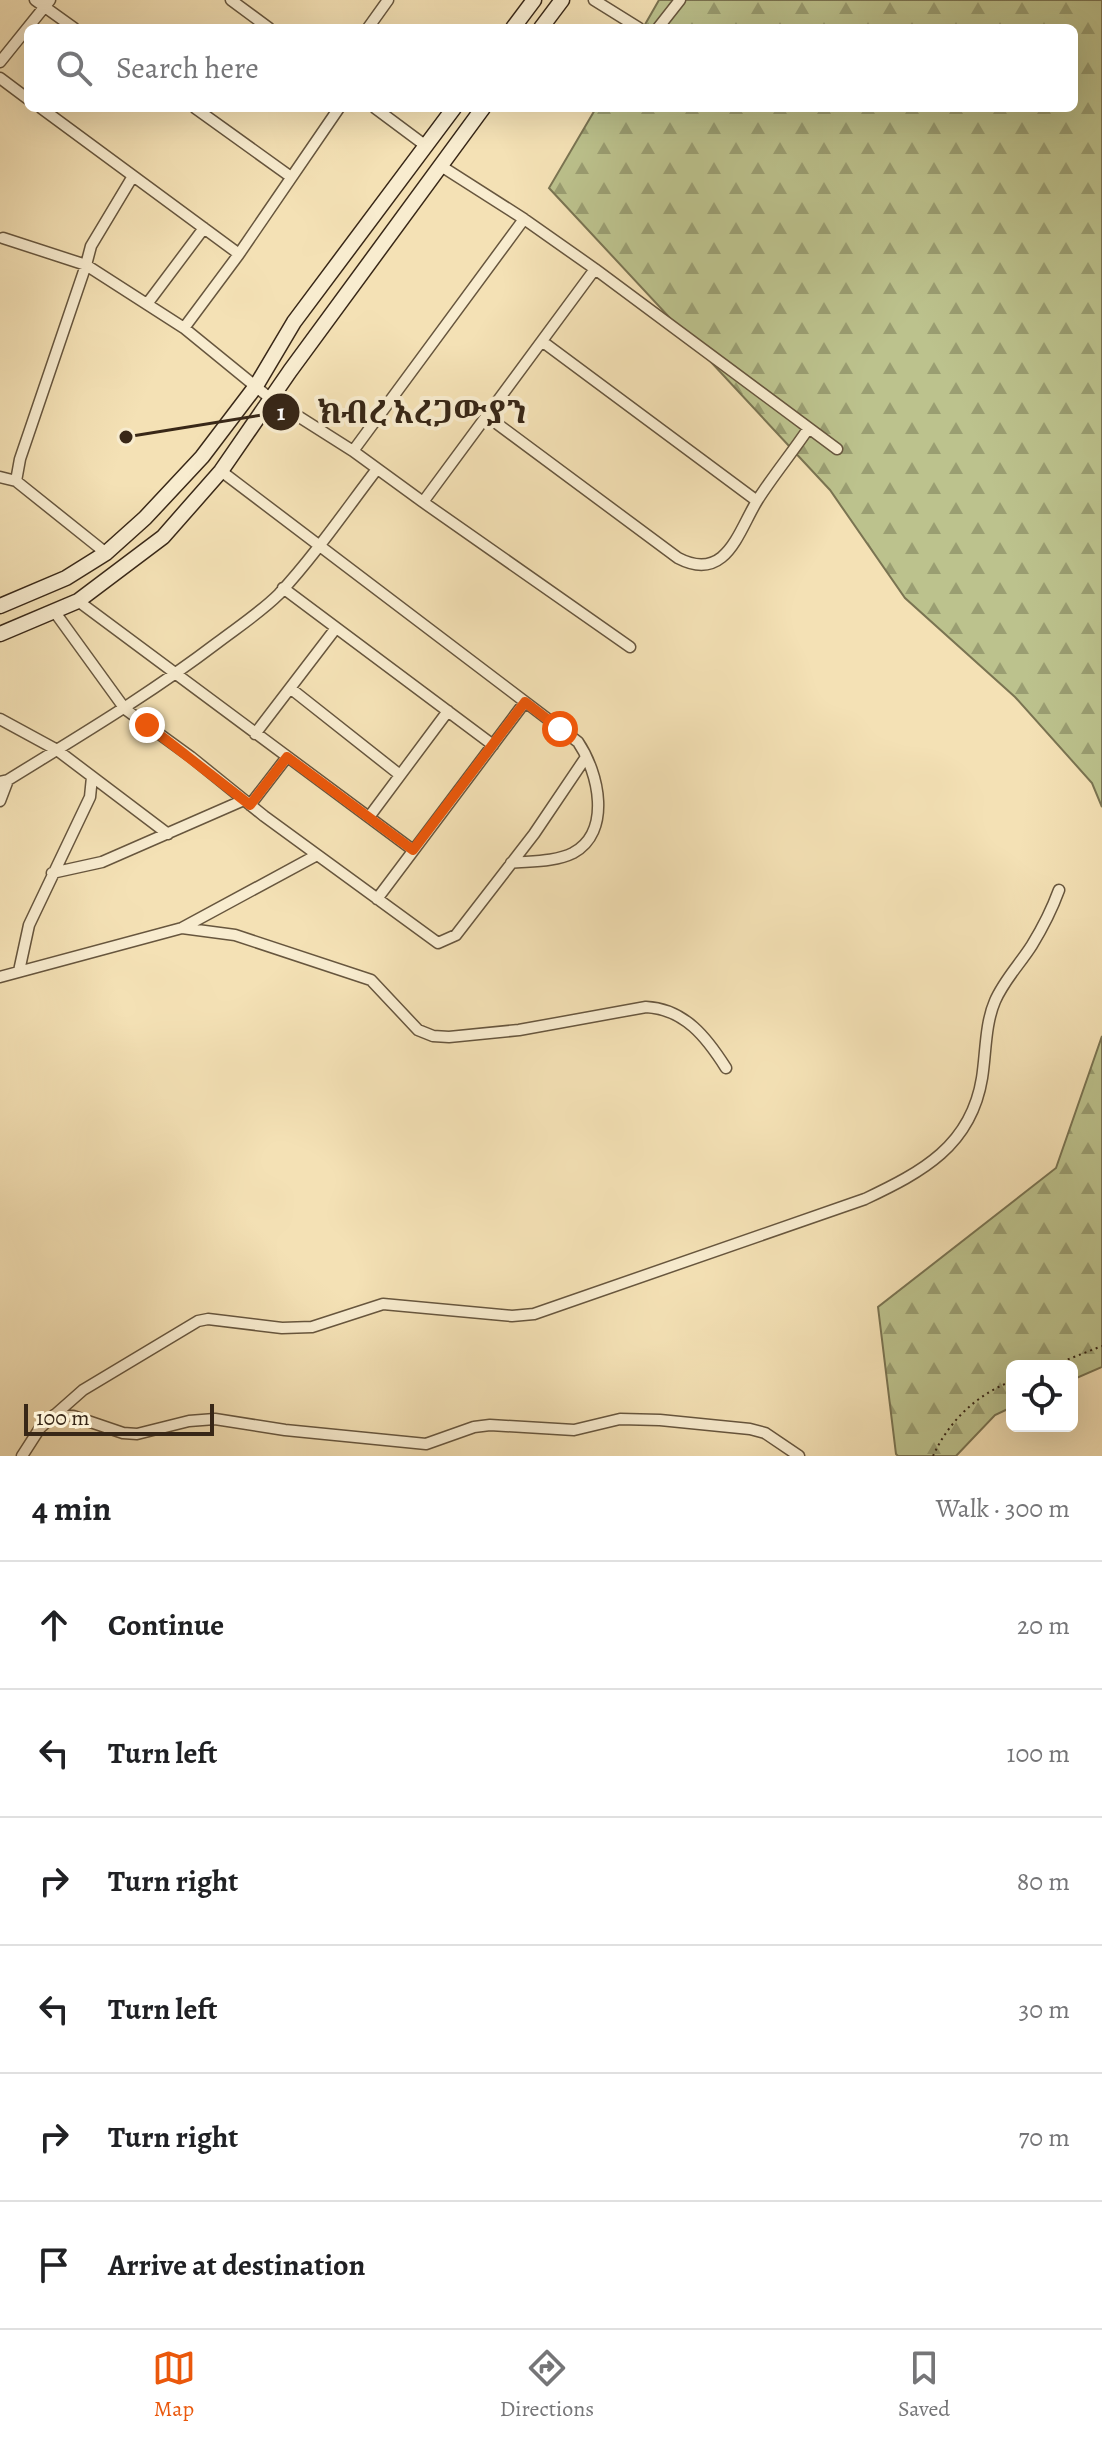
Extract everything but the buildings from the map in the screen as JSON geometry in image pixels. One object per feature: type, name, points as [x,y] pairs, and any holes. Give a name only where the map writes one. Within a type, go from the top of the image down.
[{"type":"main road","points":[[516,24],[534,0]]},
{"type":"main road","points":[[544,24],[562,0]]},
{"type":"main road","points":[[0,606],[66,578],[106,553],[145,518],[202,457],[256,386],[294,322],[451,112]]},
{"type":"main road","points":[[0,634],[78,601],[163,537],[221,471],[480,112]]},
{"type":"street","points":[[35,0],[47,4],[70,24]]},
{"type":"street","points":[[231,0],[264,24]]},
{"type":"street","points":[[371,24],[388,0]]},
{"type":"street","points":[[594,0],[633,24]]},
{"type":"street","points":[[661,24],[680,0]]},
{"type":"street","points":[[31,24],[47,4]]},
{"type":"street","points":[[0,62],[24,32]]},
{"type":"street","points":[[0,78],[24,96]]},
{"type":"street","points":[[46,112],[239,254]]},
{"type":"street","points":[[201,112],[291,177]]},
{"type":"street","points":[[184,328],[336,112]]},
{"type":"street","points":[[380,112],[426,146]]},
{"type":"street","points":[[441,166],[595,269],[837,449]]},
{"type":"street","points":[[16,481],[20,459],[95,237],[133,176]]},
{"type":"street","points":[[353,451],[524,219]]},
{"type":"street","points":[[147,304],[204,228]]},
{"type":"street","points":[[1,241],[86,265],[147,304],[184,328],[271,399],[353,451],[630,647]]},
{"type":"street","points":[[423,502],[595,269]]},
{"type":"street","points":[[543,342],[757,501]]},
{"type":"street","points":[[488,417],[688,564],[702,566],[717,561],[730,549],[757,501],[808,429]]},
{"type":"street","points":[[0,801],[4,781],[125,709],[176,675],[258,612],[319,546],[377,469]]},
{"type":"street","points":[[221,471],[578,742],[597,792],[599,811],[595,829],[588,841],[572,853],[511,863]]},
{"type":"street","points":[[0,477],[16,481],[106,553]]},
{"type":"street","points":[[283,588],[493,745]]},
{"type":"street","points":[[78,601],[413,850]]},
{"type":"street","points":[[54,611],[125,709],[426,936],[442,942],[456,935],[586,757]]},
{"type":"street","points":[[255,734],[336,628]]},
{"type":"street","points":[[290,688],[400,775]]},
{"type":"street","points":[[377,899],[525,702]]},
{"type":"street","points":[[369,817],[448,711]]},
{"type":"street","points":[[0,719],[57,750],[168,834]]},
{"type":"street","points":[[52,873],[102,862],[247,802],[287,757]]},
{"type":"street","points":[[19,971],[29,925],[90,797],[92,777]]},
{"type":"street","points":[[0,977],[182,928],[317,855]]},
{"type":"street","points":[[22,1456],[40,1428],[83,1390],[191,1325],[208,1319],[282,1328],[312,1327],[383,1304],[512,1316],[534,1314],[865,1199],[898,1183],[938,1156],[965,1129],[976,1106],[994,1003],[1031,946],[1059,890]]},
{"type":"street","points":[[182,928],[235,935],[371,980],[418,1030],[433,1036],[519,1030],[646,1007],[660,1008],[695,1027],[726,1068]]},
{"type":"street","points":[[54,1415],[73,1416],[123,1433],[137,1434],[189,1421],[215,1419],[285,1430],[426,1444],[474,1427],[490,1425],[574,1430],[620,1419],[660,1420],[750,1429],[765,1433],[799,1456]]},
{"type":"path","points":[[1066,1360],[1102,1346]]},
{"type":"path","points":[[933,1456],[945,1430],[994,1388],[1006,1383]]},
{"type":"green space","points":[[659,0],[1102,0],[1102,807],[1092,783],[1015,697],[905,598],[830,490],[549,188],[594,112],[1078,112],[1078,24],[645,24]]},
{"type":"green space","points":[[1102,1036],[1102,1367],[1078,1377],[1078,1360],[1006,1360],[1006,1410],[995,1415],[956,1456],[898,1456],[878,1307],[1056,1168]]},
{"type":"place","name":"ክብረ አረጋውያን","points":[[126,437]]},
{"type":"route","points":[[147,725],[250,805],[287,757],[413,850],[525,702],[560,729]]}]
